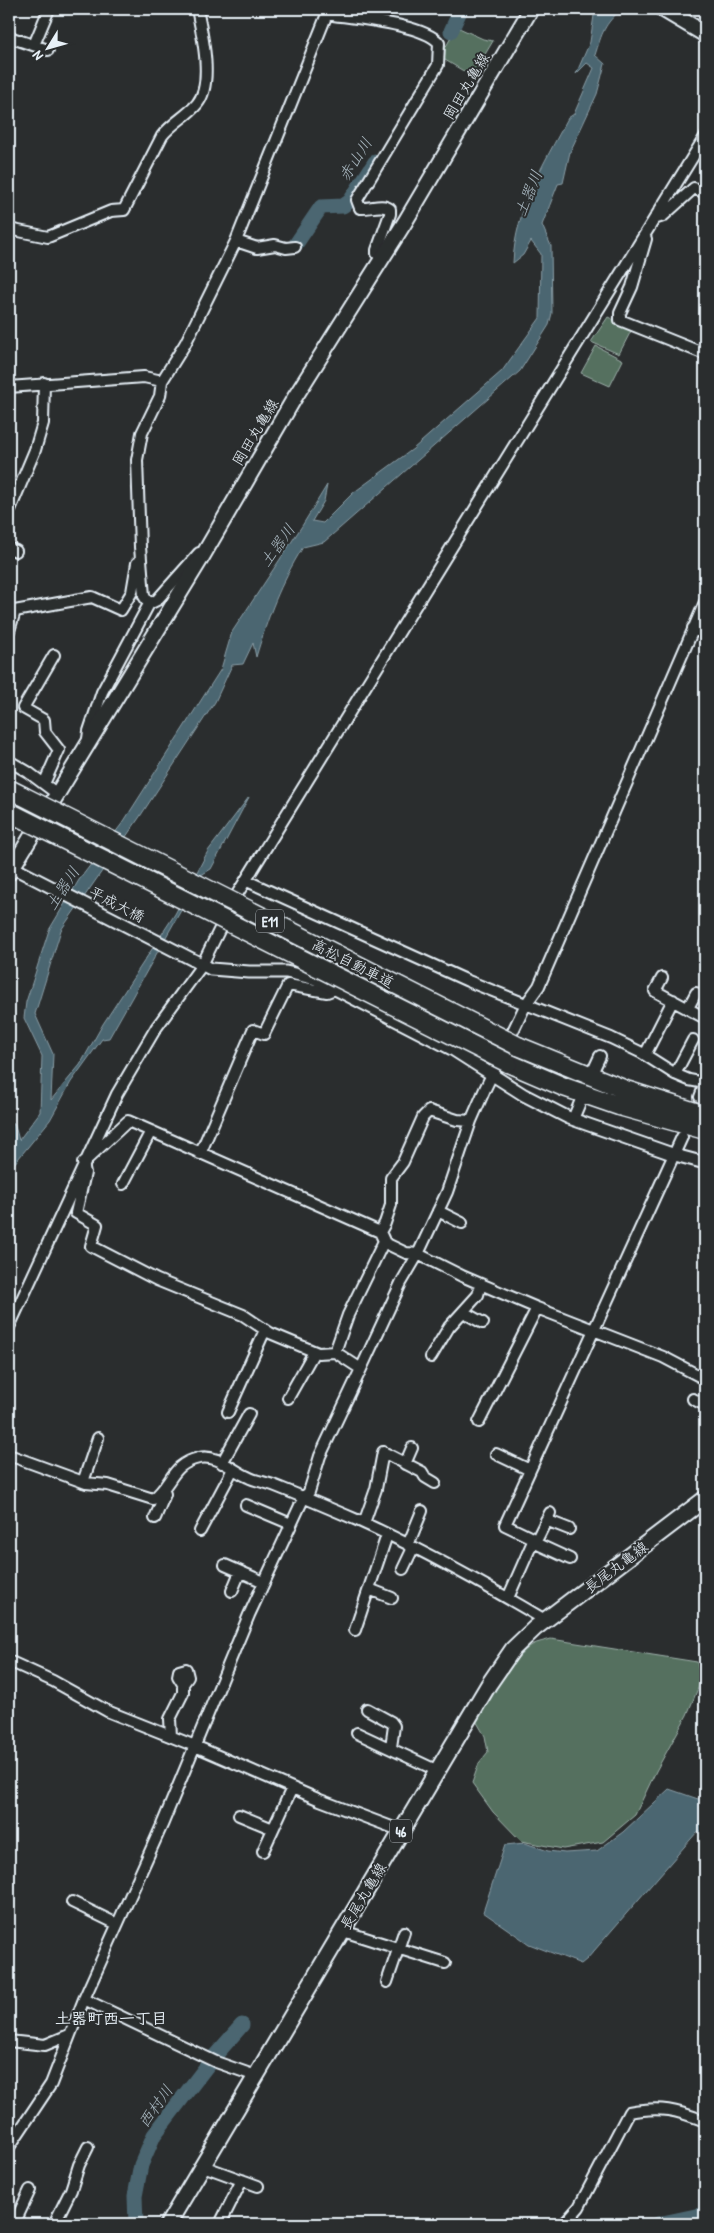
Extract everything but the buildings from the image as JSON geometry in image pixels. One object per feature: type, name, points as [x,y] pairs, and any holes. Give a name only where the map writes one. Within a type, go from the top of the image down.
[{"type":"highway","name":"高松自動車道","points":[[16,793],[518,1046],[626,1090],[705,1116]]},
{"type":"highway","name":"高松自動車道","points":[[11,813],[508,1063],[564,1087],[619,1106],[705,1130]]},
{"type":"main road","name":"岡田丸亀線","points":[[10,868],[88,743],[295,397],[382,257],[531,9]]},
{"type":"main road","points":[[663,9],[705,34]]},
{"type":"main road","name":"長尾丸亀線","points":[[168,2224],[489,1684],[514,1650],[545,1620],[705,1499]]},
{"type":"street","points":[[34,45],[49,9]]},
{"type":"street","points":[[9,229],[48,237],[111,211],[124,210],[162,136],[168,128],[193,108],[202,97],[206,74],[197,9]]},
{"type":"street","points":[[149,604],[144,596],[140,547],[137,460],[142,433],[160,396],[162,381],[185,344],[236,241],[328,11],[400,26],[429,36],[438,43],[438,65],[357,200],[360,208],[368,209],[382,206],[390,209],[390,214],[377,250],[377,254],[382,257]]},
{"type":"street","points":[[9,36],[48,50]]},
{"type":"street","points":[[9,1327],[116,1094],[705,138]]},
{"type":"street","points":[[705,194],[694,188],[663,216],[652,223],[632,287],[620,313],[620,320],[705,354]]},
{"type":"street","points":[[236,241],[257,248],[275,244],[286,248],[295,247]]},
{"type":"street","points":[[9,387],[144,377],[162,381]]},
{"type":"street","points":[[9,512],[35,450],[43,424],[44,383]]},
{"type":"street","points":[[88,743],[89,731],[102,692],[149,604],[157,600],[212,538]]},
{"type":"street","points":[[9,631],[12,611],[92,597],[121,610],[132,592],[140,547]]},
{"type":"street","points":[[9,2147],[51,2084],[84,1999],[195,1746],[264,1582],[304,1498],[309,1492],[320,1456],[401,1283],[418,1254],[438,1211],[472,1121],[526,1004],[539,986],[638,761],[705,602]]},
{"type":"street","points":[[693,628],[705,634]]},
{"type":"street","points":[[44,784],[59,750],[45,732],[44,720],[23,708],[54,655]]},
{"type":"street","points":[[9,761],[56,793]]},
{"type":"street","name":"平成大橋","points":[[10,868],[211,969],[286,972],[316,979],[452,1049],[494,1074],[524,1095],[573,1119],[675,1155],[705,1163]]},
{"type":"street","points":[[247,881],[468,981],[611,1038],[645,1055],[675,1074],[689,1080],[705,1083],[700,1097]]},
{"type":"street","points":[[662,978],[656,991],[705,1018]]},
{"type":"street","points":[[200,1154],[253,1030],[264,1034],[288,985],[327,992],[335,989]]},
{"type":"street","points":[[688,1008],[696,993]]},
{"type":"street","points":[[645,1055],[673,1000]]},
{"type":"street","points":[[675,1074],[693,1040]]},
{"type":"street","points":[[594,1069],[600,1056]]},
{"type":"street","points":[[573,1119],[581,1100]]},
{"type":"street","points":[[335,1352],[348,1315],[382,1237],[391,1205],[391,1178],[403,1162],[423,1117],[429,1112],[457,1120],[472,1121]]},
{"type":"street","points":[[83,1163],[128,1121],[382,1237],[406,1253],[418,1254],[537,1308],[663,1356],[705,1378]]},
{"type":"street","points":[[123,1184],[151,1131]]},
{"type":"street","points":[[570,1559],[505,1525],[682,1137]]},
{"type":"street","points":[[83,1163],[85,1173],[76,1214],[97,1225],[91,1246],[157,1280],[244,1315],[265,1330],[314,1352],[335,1352],[361,1369]]},
{"type":"street","points":[[438,1211],[462,1223]]},
{"type":"street","points":[[431,1357],[449,1327],[478,1295],[481,1284]]},
{"type":"street","points":[[479,1422],[537,1308]]},
{"type":"street","points":[[463,1312],[483,1323]]},
{"type":"street","points":[[228,1412],[265,1330]]},
{"type":"street","points":[[288,1398],[314,1352]]},
{"type":"street","points":[[694,1399],[705,1405]]},
{"type":"street","points":[[222,1463],[249,1414]]},
{"type":"street","points":[[83,1482],[98,1438]]},
{"type":"street","points":[[405,1464],[412,1448]]},
{"type":"street","points":[[364,1524],[376,1489],[383,1452],[422,1472],[425,1477],[435,1483]]},
{"type":"street","points":[[496,1454],[530,1470]]},
{"type":"street","points":[[9,1455],[83,1482],[108,1485],[153,1499],[164,1491]]},
{"type":"street","points":[[156,1518],[165,1494],[164,1491],[173,1473],[186,1463],[200,1458],[212,1458],[248,1477],[304,1498],[410,1546],[508,1598],[545,1620]]},
{"type":"street","points":[[200,1531],[233,1469]]},
{"type":"street","points":[[246,1505],[291,1524]]},
{"type":"street","points":[[404,1569],[422,1511]]},
{"type":"street","points":[[508,1598],[534,1540],[538,1537],[548,1516],[569,1530]]},
{"type":"street","points":[[355,1630],[387,1535]]},
{"type":"street","points":[[225,1565],[264,1582]]},
{"type":"street","points":[[232,1591],[240,1572]]},
{"type":"street","points":[[369,1589],[392,1598]]},
{"type":"street","points":[[9,1661],[53,1681],[107,1711],[171,1736],[292,1788],[402,1830]]},
{"type":"street","points":[[171,1736],[170,1719],[183,1693],[183,1684]]},
{"type":"street","points":[[367,1709],[391,1722],[394,1726],[391,1747]]},
{"type":"street","points":[[357,1733],[438,1770]]},
{"type":"street","points":[[263,1850],[292,1788]]},
{"type":"street","points":[[238,1815],[273,1829]]},
{"type":"street","points":[[72,1902],[117,1924]]},
{"type":"street","points":[[343,1931],[445,1963]]},
{"type":"street","points":[[387,1982],[404,1932]]},
{"type":"street","points":[[84,1999],[216,2062],[256,2076]]},
{"type":"street","points":[[9,2041],[45,2045],[69,2035]]},
{"type":"street","points":[[564,2224],[579,2208],[629,2112],[640,2109],[675,2109],[705,2121]]},
{"type":"street","points":[[54,2224],[75,2164],[88,2147]]},
{"type":"street","points":[[203,2166],[258,2186]]},
{"type":"street","points":[[220,2224],[242,2180]]},
{"type":"street","points":[[9,2222],[14,2224],[30,2190]]},
{"type":"green space","points":[[457,27],[483,39],[493,41],[472,76],[440,57]]},
{"type":"green space","points":[[608,317],[632,329],[619,354],[591,342]]},
{"type":"green space","points":[[596,346],[623,360],[610,386],[581,373]]},
{"type":"green space","points":[[551,1639],[697,1662],[701,1681],[687,1715],[656,1771],[635,1815],[603,1842],[563,1849],[521,1841],[493,1812],[472,1783],[479,1763],[488,1752],[485,1736],[475,1719],[493,1690],[517,1658],[532,1645]]},
{"type":"water","points":[[595,9],[602,9],[603,11],[605,9],[622,9],[604,29],[595,55],[605,64],[597,94],[570,152],[563,183],[558,184],[542,225],[551,246],[552,313],[549,325],[520,371],[324,542],[303,547],[275,600],[256,657],[253,643],[243,664],[232,665],[215,702],[139,818],[61,930],[35,1014],[53,1054],[51,1100],[80,1065],[103,1024],[175,914],[208,851],[249,797],[211,869],[201,875],[109,1038],[102,1039],[71,1082],[50,1120],[9,1170],[9,1140],[14,1123],[19,1140],[40,1112],[42,1056],[24,1018],[26,1002],[49,930],[79,880],[124,821],[221,669],[232,632],[327,485],[324,501],[312,521],[323,523],[353,493],[413,449],[502,371],[540,318],[541,254],[531,241],[523,255],[513,263],[515,243],[519,224],[532,188],[568,118],[574,114],[594,68],[587,63],[576,74],[590,42]]},
{"type":"water","points":[[669,1789],[698,1799],[705,1796],[705,1830],[697,1832],[581,1964],[529,1944],[483,1912],[505,1845],[525,1843],[548,1851],[565,1853],[597,1851],[623,1832]]},
{"type":"waterway","name":"赤山川","points":[[451,31],[461,9]]},
{"type":"waterway","name":"赤山川","points":[[296,244],[321,207],[343,206],[350,201],[375,162]]},
{"type":"waterway","name":"西村川","points":[[136,2224],[135,2196],[141,2165],[154,2135],[213,2058],[242,2025]]},
{"type":"waterway","points":[[658,2224],[705,2214]]},
{"type":"district","name":"土器町西一丁目","points":[[111,2018]]},
{"type":"water label","name":"土器川","points":[[528,193]]},
{"type":"water label","name":"土器川","points":[[277,545]]},
{"type":"water label","name":"土器川","points":[[62,888]]}]
